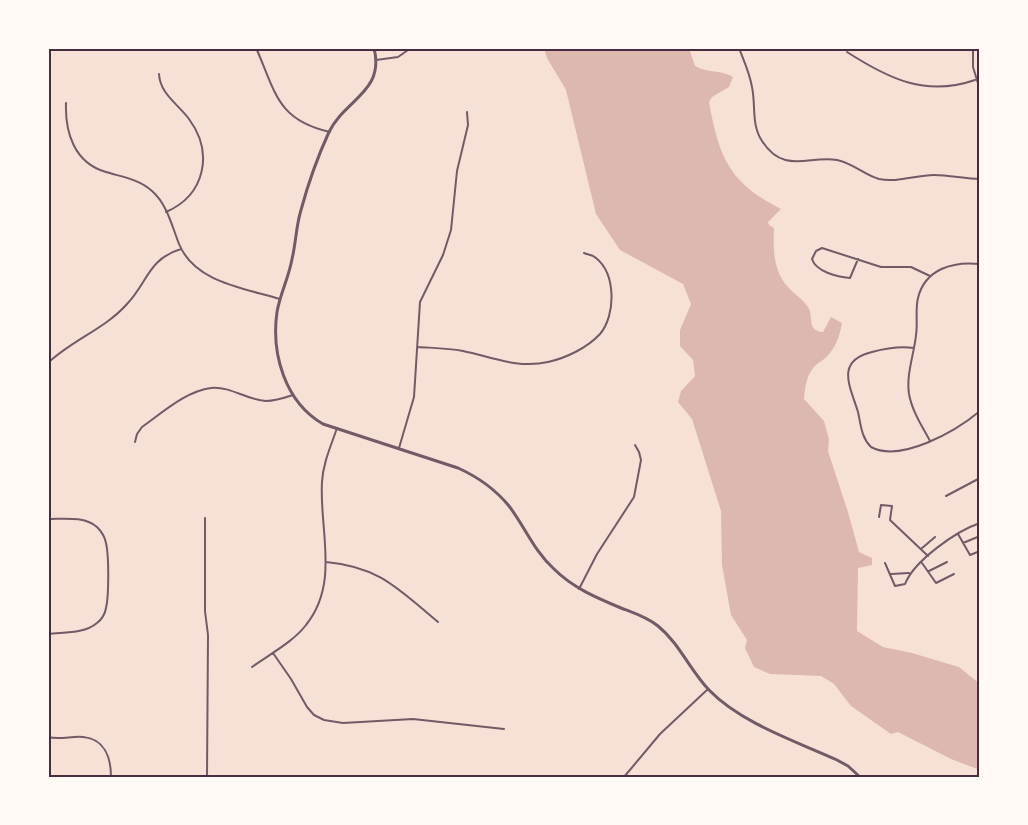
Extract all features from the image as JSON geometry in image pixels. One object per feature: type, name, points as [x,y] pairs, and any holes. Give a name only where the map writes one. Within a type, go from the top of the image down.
[{"type":"street","points":[[374,48],[375,74],[369,86],[342,114],[330,132],[301,209],[292,259],[276,322],[277,346],[283,376],[293,395],[313,418],[458,468],[487,484],[508,506],[545,560],[562,576],[579,589],[642,616],[658,626],[672,640],[708,689],[722,703],[739,714],[837,760],[860,777]]},
{"type":"street","points":[[376,60],[398,57],[411,48]]},
{"type":"street","points":[[739,48],[752,87],[754,119],[758,134],[768,148],[781,158],[801,162],[838,160],[873,177],[887,180],[934,175],[980,179]]},
{"type":"street","points":[[973,48],[972,67],[980,90]]},
{"type":"street","points":[[257,50],[279,102],[287,112],[302,123],[330,132]]},
{"type":"street","points":[[847,52],[878,72],[902,81],[952,87],[975,80]]},
{"type":"street","points":[[159,74],[163,90],[195,128],[202,158],[201,176],[194,191],[182,204],[166,212]]},
{"type":"street","points":[[66,103],[65,116],[68,132],[81,158],[98,169],[144,184],[157,196],[182,249],[193,265],[207,276],[280,299]]},
{"type":"street","points":[[399,448],[414,398],[420,302],[443,255],[451,230],[457,171],[468,125],[467,111]]},
{"type":"street","points":[[858,259],[850,278],[821,269],[812,259],[816,250],[822,248],[858,259],[881,267],[911,267],[930,276]]},
{"type":"street","points":[[48,362],[120,311],[132,298],[155,263],[166,255],[182,249]]},
{"type":"street","points":[[418,347],[459,350],[507,363],[524,365],[549,362],[574,352],[600,333],[607,321],[610,308],[610,287],[605,271],[596,258],[584,253]]},
{"type":"street","points":[[930,441],[914,409],[909,393],[918,297],[922,286],[930,276],[946,266],[961,263],[980,264]]},
{"type":"street","points":[[914,348],[893,346],[858,356],[849,366],[849,384],[863,434],[871,447],[900,451],[914,448],[965,423],[980,411]]},
{"type":"street","points":[[980,375],[980,381]]},
{"type":"street","points":[[135,442],[142,427],[201,390],[225,389],[265,401],[293,395]]},
{"type":"street","points":[[252,667],[299,633],[318,605],[326,562],[322,483],[326,461],[337,428]]},
{"type":"street","points":[[579,589],[597,554],[634,497],[641,460],[635,445]]},
{"type":"street","points":[[946,496],[980,478]]},
{"type":"street","points":[[879,518],[882,505],[892,506],[890,520],[928,556]]},
{"type":"street","points":[[205,518],[205,611],[208,635],[207,777]]},
{"type":"street","points":[[48,519],[85,520],[98,528],[104,536],[107,546],[108,600],[102,618],[91,628],[48,634]]},
{"type":"street","points":[[890,575],[909,573],[958,534],[980,523]]},
{"type":"street","points":[[958,534],[970,555],[980,551]]},
{"type":"street","points":[[963,543],[980,536]]},
{"type":"street","points":[[921,549],[935,537]]},
{"type":"street","points":[[326,562],[353,565],[377,574],[438,622]]},
{"type":"street","points":[[928,571],[947,562]]},
{"type":"street","points":[[885,563],[895,586],[905,584],[909,573]]},
{"type":"street","points":[[922,563],[936,583],[954,574]]},
{"type":"street","points":[[273,652],[307,707],[314,715],[324,720],[343,723],[413,719],[504,729]]},
{"type":"street","points":[[624,777],[660,734],[708,689]]},
{"type":"street","points":[[48,737],[60,739],[82,737],[96,742],[108,755],[111,777]]},
{"type":"shaded area","points":[[544,48],[689,48],[695,66],[733,77],[729,87],[712,97],[709,102],[722,153],[738,178],[749,189],[781,209],[768,222],[774,228],[777,267],[783,281],[808,307],[814,329],[823,332],[831,317],[842,323],[834,347],[809,374],[804,399],[824,421],[829,439],[828,451],[859,552],[872,558],[872,565],[858,568],[857,631],[883,647],[959,667],[980,684],[980,770],[951,759],[898,732],[891,734],[851,706],[834,684],[821,676],[770,674],[754,667],[745,648],[747,640],[731,615],[722,565],[721,511],[692,419],[678,402],[681,391],[695,376],[693,360],[680,346],[680,330],[691,304],[683,284],[620,250],[596,214],[566,90],[547,58]]}]
